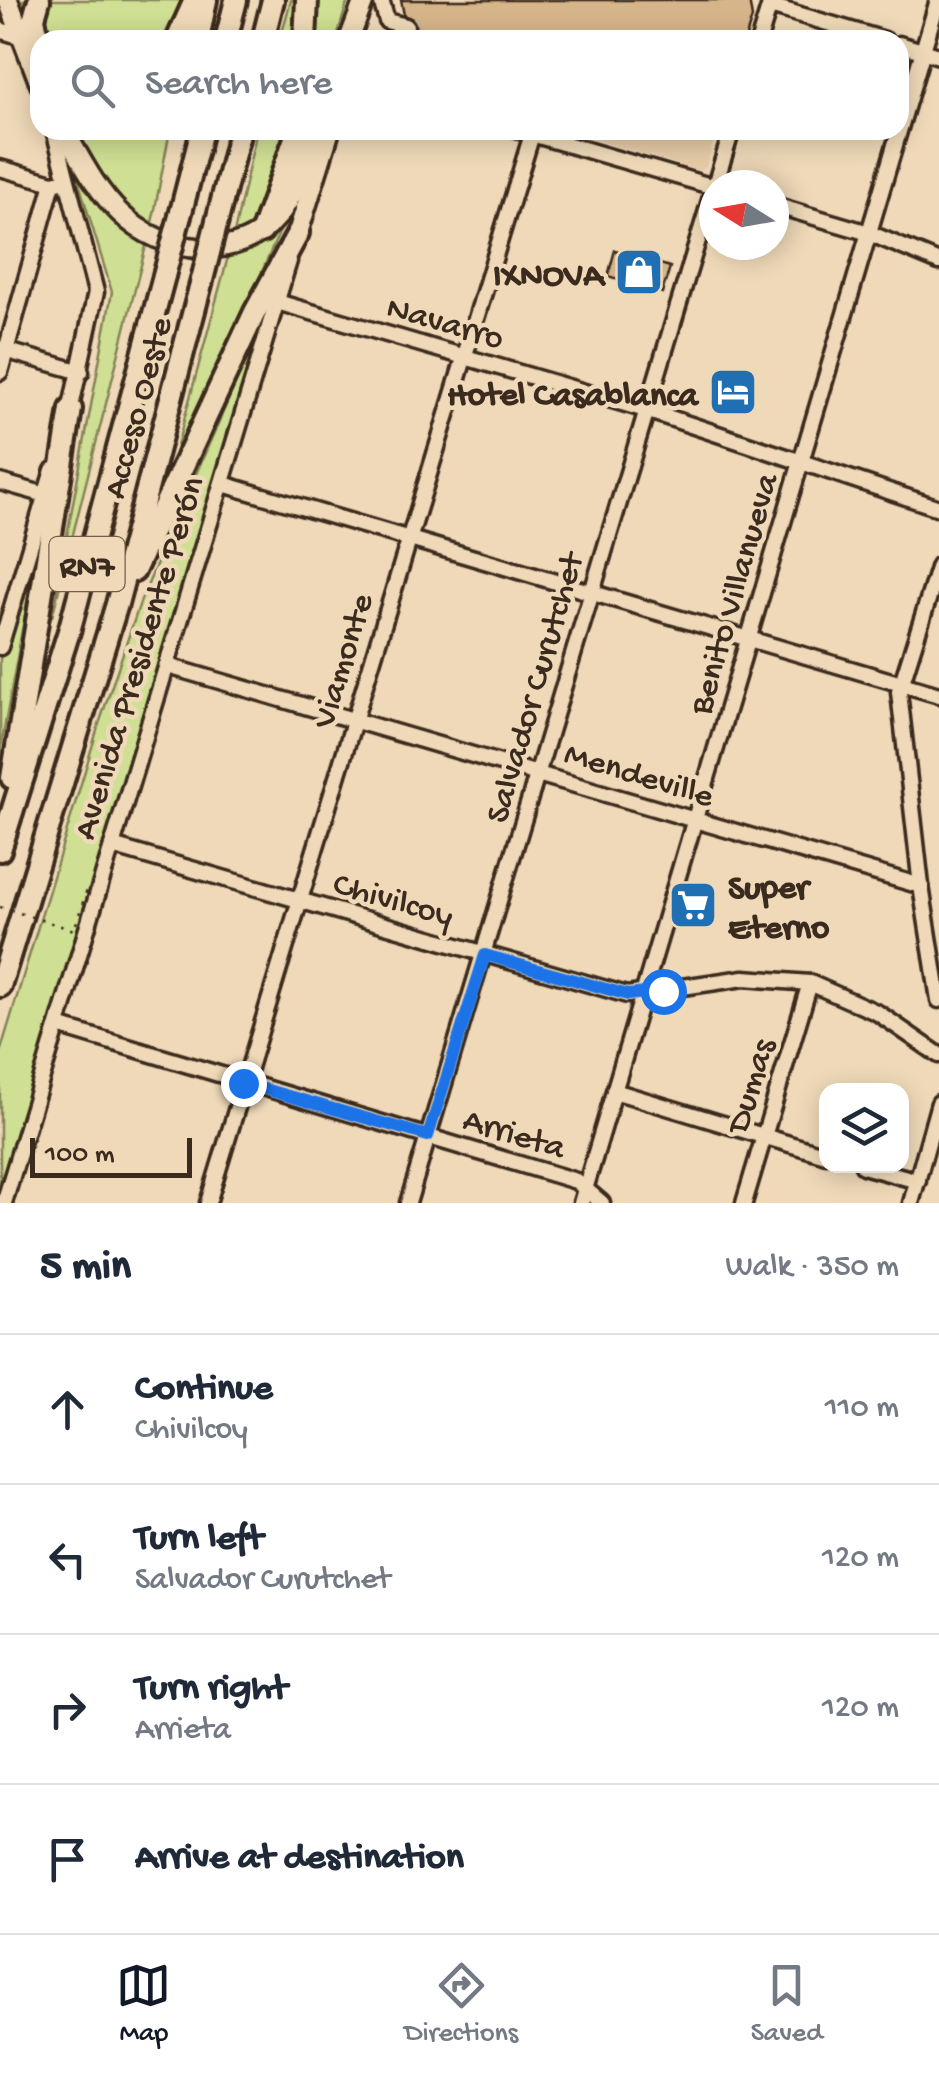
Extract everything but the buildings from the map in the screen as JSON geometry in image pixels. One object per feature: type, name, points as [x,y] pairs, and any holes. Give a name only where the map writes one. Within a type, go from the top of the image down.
[{"type":"highway","points":[[32,30],[39,0]]},
{"type":"highway","points":[[182,30],[195,0]]},
{"type":"highway","points":[[200,30],[206,0]]},
{"type":"highway","points":[[228,30],[236,0]]},
{"type":"highway","points":[[266,30],[274,0]]},
{"type":"highway","points":[[306,30],[307,0]]},
{"type":"highway","points":[[182,206],[189,140]]},
{"type":"highway","name":"Acceso Oeste","points":[[0,850],[70,628],[199,140]]},
{"type":"highway","name":"Acceso Oeste","points":[[0,986],[117,604],[237,140]]},
{"type":"highway","points":[[262,231],[294,140]]},
{"type":"highway","points":[[117,604],[171,500],[255,312],[298,232]]},
{"type":"highway","points":[[0,838],[70,409]]},
{"type":"main road","points":[[8,0],[30,40]]},
{"type":"main road","points":[[352,30],[366,0]]},
{"type":"main road","points":[[360,30],[366,0]]},
{"type":"main road","points":[[70,140],[104,195],[145,232],[206,249],[236,244],[262,231],[293,194],[312,140]]},
{"type":"main road","name":"Avenida Presidente Perón","points":[[298,232],[327,140]]},
{"type":"street","points":[[381,0],[387,20],[406,26]]},
{"type":"street","name":"Benito Villanueva","points":[[909,96],[938,0]]},
{"type":"street","points":[[762,30],[770,3],[854,30]]},
{"type":"street","points":[[0,30],[30,42]]},
{"type":"street","points":[[909,47],[939,56]]},
{"type":"street","points":[[0,647],[81,372],[96,292],[60,181],[55,140]]},
{"type":"street","name":"Viamonte","points":[[208,1203],[464,356],[523,140]]},
{"type":"street","points":[[553,140],[699,182]]},
{"type":"street","name":"Salvador Curutchet","points":[[719,170],[729,140]]},
{"type":"street","name":"Benito Villanueva","points":[[584,1195],[896,140]]},
{"type":"street","points":[[0,168],[60,181]]},
{"type":"street","points":[[0,372],[60,181]]},
{"type":"street","points":[[789,209],[869,233],[939,262]]},
{"type":"street","name":"Avenida Presidente Perón","points":[[4,1203],[298,232]]},
{"type":"street","name":"Salvador Curutchet","points":[[408,1203],[699,235]]},
{"type":"street","name":"Navarro","points":[[278,302],[646,410],[939,508]]},
{"type":"street","points":[[4,350],[81,372]]},
{"type":"street","points":[[0,482],[46,495]]},
{"type":"street","points":[[223,484],[939,695]]},
{"type":"street","points":[[939,565],[901,683],[920,886],[939,1000]]},
{"type":"street","name":"Mendeville","points":[[168,666],[920,886]]},
{"type":"street","name":"Chivilcoy","points":[[112,846],[640,996],[744,978],[810,983],[878,1013],[939,1055]]},
{"type":"street","name":"Dumas","points":[[744,1203],[810,983]]},
{"type":"street","name":"Arrieta","points":[[58,1026],[428,1136],[602,1203]]},
{"type":"street","points":[[614,1091],[819,1153]]},
{"type":"street","points":[[911,1203],[939,1103]]},
{"type":"street","points":[[887,1173],[918,1182]]},
{"type":"path","points":[[0,907],[74,930],[88,886]]},
{"type":"shaded area","points":[[596,140],[714,140],[706,167],[699,171]]},
{"type":"green space","points":[[23,0],[195,0],[189,30],[32,30]]},
{"type":"green space","points":[[291,0],[348,0],[339,30],[283,30]]},
{"type":"green space","points":[[66,140],[168,140],[154,214],[52,617],[112,292]]},
{"type":"green space","points":[[255,140],[299,140],[252,225],[233,238]]},
{"type":"green space","points":[[286,217],[163,498],[229,253],[260,241]]},
{"type":"green space","points":[[264,318],[0,1187],[0,1053],[99,724],[141,600]]},
{"type":"green space","points":[[42,520],[0,752],[0,659]]},
{"type":"tunnel","points":[[406,26],[422,23],[423,30]]},
{"type":"place","name":"IXNOVA","points":[[639,272]]},
{"type":"place","name":"Hotel Casablanca","points":[[733,392]]},
{"type":"place","name":"Super Eterno","points":[[693,905]]},
{"type":"route","points":[[243,1083],[428,1136],[485,955],[628,995],[663,991]]}]
